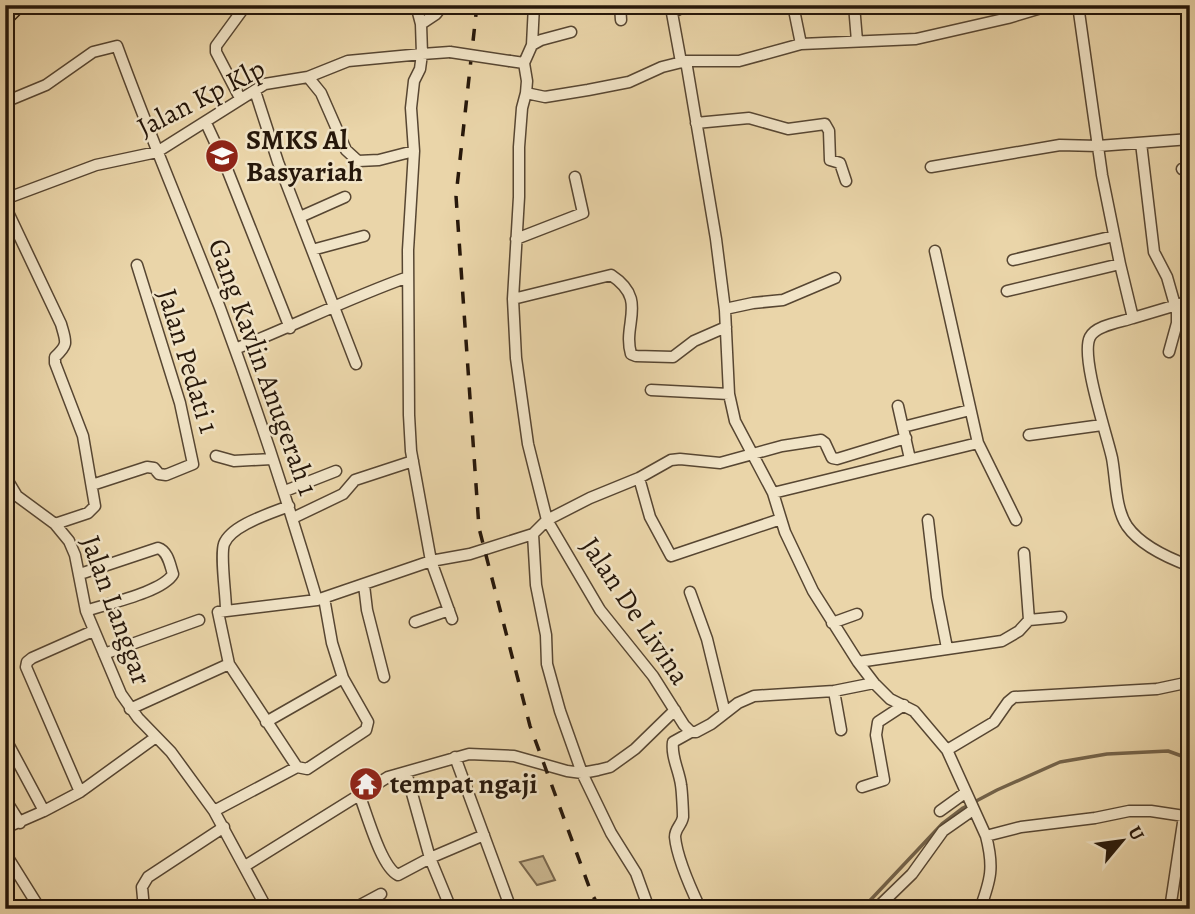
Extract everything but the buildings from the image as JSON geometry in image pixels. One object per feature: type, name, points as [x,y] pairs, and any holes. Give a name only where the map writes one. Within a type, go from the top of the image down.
[{"type":"main road","points":[[5,17],[17,5]]},
{"type":"street","points":[[240,99],[216,49],[217,42],[246,5]]},
{"type":"street","points":[[415,622],[450,615],[431,561],[413,461],[409,415],[408,277],[414,151],[412,96],[422,54],[421,24],[416,5]]},
{"type":"street","points":[[421,24],[436,14],[443,5]]},
{"type":"street","points":[[308,77],[348,61],[450,52],[524,63],[532,46],[534,5]]},
{"type":"street","points":[[620,5],[621,20]]},
{"type":"street","points":[[686,5],[672,13],[696,123],[716,239],[725,309],[729,394],[735,421],[773,493],[781,519],[813,590],[832,623],[874,683],[890,699],[914,711],[947,750],[986,836],[991,858],[990,881],[980,909]]},
{"type":"street","points":[[793,5],[801,44]]},
{"type":"street","points":[[854,5],[857,41]]},
{"type":"street","points":[[526,93],[545,97],[622,84],[683,62],[739,61],[801,44],[916,39],[1008,19],[1051,5]]},
{"type":"street","points":[[1079,5],[1098,146],[1114,236],[1133,318]]},
{"type":"street","points":[[532,46],[541,40],[571,32]]},
{"type":"street","name":"Gang Kavlin Anugerah 1","points":[[5,103],[46,85],[93,52],[117,46],[234,349],[271,459],[285,491],[321,599],[343,678],[368,722],[366,730],[307,769],[297,767]]},
{"type":"street","name":"Jalan De Livina","points":[[245,866],[377,782],[469,754],[514,756],[544,766],[582,773],[610,767],[635,749],[675,710],[653,676],[600,610],[547,520],[528,444],[516,358],[513,299],[519,147],[527,81],[524,63]]},
{"type":"street","name":"Jalan Kp Klp","points":[[5,199],[96,165],[157,152],[265,84],[308,77],[321,93],[345,150],[351,157],[358,161],[379,160],[414,151]]},
{"type":"street","points":[[255,91],[274,149],[356,364]]},
{"type":"street","points":[[696,123],[749,118],[788,129],[825,124],[829,131],[831,160],[840,163],[846,181]]},
{"type":"street","points":[[206,123],[290,328]]},
{"type":"street","points":[[931,167],[1060,145],[1098,146],[1190,139]]},
{"type":"street","points":[[1141,143],[1154,252],[1167,277],[1175,304],[1177,323],[1169,352]]},
{"type":"street","points":[[516,239],[583,213],[575,177]]},
{"type":"street","points":[[300,217],[345,197]]},
{"type":"street","points":[[5,206],[61,324],[66,343],[65,348],[55,357],[55,363],[83,436],[92,485],[94,506],[88,513],[55,524]]},
{"type":"street","points":[[312,250],[364,236]]},
{"type":"street","points":[[1013,260],[1114,236]]},
{"type":"street","points":[[935,251],[978,443],[1016,520]]},
{"type":"street","points":[[1007,291],[1120,264]]},
{"type":"street","name":"Jalan Pedati 1","points":[[92,485],[148,467],[166,475],[193,464],[180,403],[136,265]]},
{"type":"street","points":[[513,299],[611,275],[624,286],[632,300],[633,321],[629,350],[636,356],[673,357],[694,341],[726,327]]},
{"type":"street","points":[[234,349],[408,277]]},
{"type":"street","points":[[725,309],[783,300],[835,278]]},
{"type":"street","points":[[1190,301],[1096,331],[1089,340],[1088,355],[1102,425],[1112,457],[1121,510],[1127,526],[1169,558],[1190,566]]},
{"type":"street","points":[[652,390],[729,394]]},
{"type":"street","points":[[898,406],[913,459]]},
{"type":"street","points":[[904,426],[970,410]]},
{"type":"street","points":[[1029,435],[1102,425]]},
{"type":"street","points":[[214,811],[297,767],[229,664],[218,612],[321,599],[431,561],[470,554],[533,534],[547,520],[590,498],[639,478],[671,460],[712,464],[821,440],[832,458],[837,459],[906,439]]},
{"type":"street","points":[[773,493],[978,443]]},
{"type":"street","points":[[216,456],[234,461],[271,459]]},
{"type":"street","points":[[293,517],[342,494],[355,480],[413,461]]},
{"type":"street","points":[[285,491],[336,471]]},
{"type":"street","name":"Jalan Langgar","points":[[5,477],[23,502],[55,524],[69,541],[86,611],[121,694],[130,709],[171,752],[225,827],[267,909]]},
{"type":"street","points":[[639,478],[650,517],[671,556],[781,519]]},
{"type":"street","points":[[226,610],[223,552],[225,542],[230,534],[241,527],[289,506]]},
{"type":"street","points":[[928,520],[937,597],[947,648]]},
{"type":"street","points":[[533,534],[536,585],[547,664],[559,711],[582,773],[611,833],[636,873],[649,909]]},
{"type":"street","points":[[79,574],[158,548],[163,549],[167,555],[173,574],[171,579],[145,592],[86,611]]},
{"type":"street","points":[[858,662],[1002,641],[1019,631],[1028,620],[1024,554]]},
{"type":"street","points":[[364,585],[367,610],[384,677]]},
{"type":"street","points":[[690,592],[707,639],[725,713]]},
{"type":"street","points":[[832,623],[857,614]]},
{"type":"street","points":[[1028,620],[1061,617]]},
{"type":"street","points":[[104,654],[199,620]]},
{"type":"street","points":[[80,792],[26,667],[33,659],[93,631]]},
{"type":"street","points":[[130,709],[229,664]]},
{"type":"street","points":[[266,722],[343,678]]},
{"type":"street","points":[[947,750],[983,731],[1014,697],[1157,689],[1190,682]]},
{"type":"street","points":[[700,908],[679,858],[675,835],[683,818],[681,783],[672,750],[673,742],[704,728],[744,699],[754,696],[834,691],[874,683]]},
{"type":"street","points":[[834,691],[841,730]]},
{"type":"street","points":[[862,787],[884,780],[876,735],[878,722],[904,705]]},
{"type":"street","points":[[675,710],[691,732]]},
{"type":"street","points":[[5,828],[80,792],[156,737]]},
{"type":"street","points":[[5,738],[44,811]]},
{"type":"street","points":[[456,757],[511,909]]},
{"type":"street","points":[[406,772],[430,858],[451,909]]},
{"type":"street","points":[[359,794],[385,861],[394,873],[404,874],[430,858],[484,835]]},
{"type":"street","points":[[5,799],[20,823]]},
{"type":"street","points":[[940,811],[970,803]]},
{"type":"street","points":[[876,909],[912,874],[943,831],[970,803]]},
{"type":"street","points":[[1170,909],[1184,816],[1190,806]]},
{"type":"street","points":[[986,836],[1021,827],[1129,811],[1184,816]]},
{"type":"street","points":[[144,909],[142,887],[148,877],[225,827]]},
{"type":"street","points":[[5,853],[40,909]]},
{"type":"street","points":[[353,909],[382,894]]},
{"type":"shaded area","points":[[543,856],[555,880],[537,885],[520,862]]},
{"type":"waterway","points":[[862,909],[942,824],[963,808],[997,790],[1060,762],[1107,754],[1168,751],[1190,759]]},
{"type":"railway","points":[[477,5],[456,196],[479,528],[530,726],[591,892],[600,909]]},
{"type":"place","name":"SMKS Al Basyariah","points":[[222,156]]},
{"type":"place","name":"tempat ngaji","points":[[366,784]]}]
